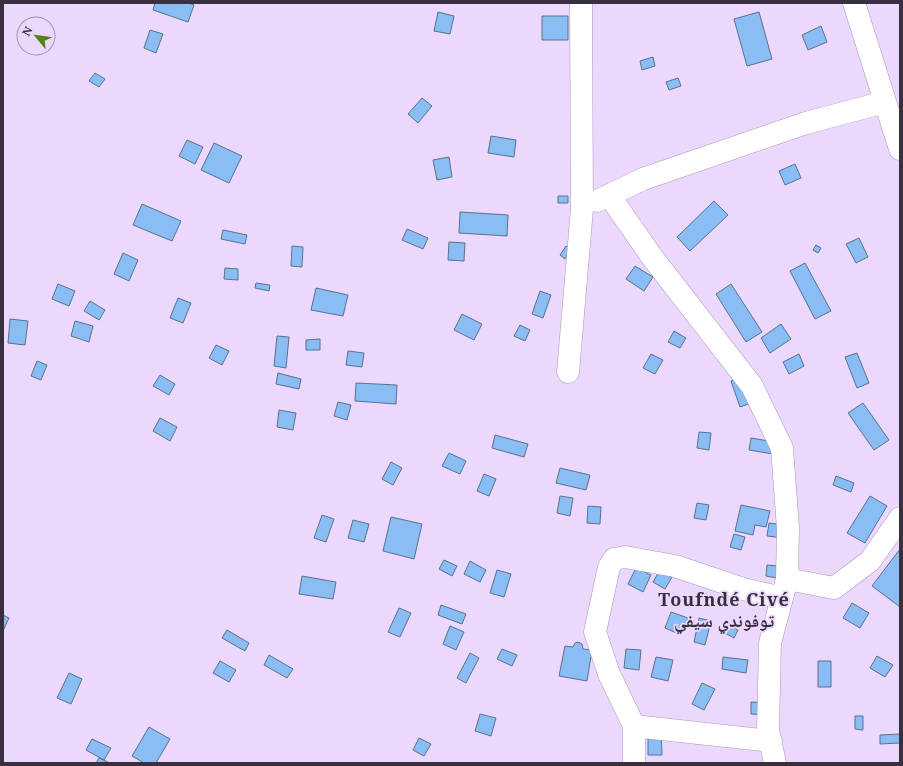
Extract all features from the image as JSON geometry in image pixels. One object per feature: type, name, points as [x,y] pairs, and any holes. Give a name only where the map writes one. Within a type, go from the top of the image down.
[{"type":"street","points":[[568,372],[582,209],[581,3]]},
{"type":"street","points":[[854,3],[900,149]]},
{"type":"street","points":[[582,209],[643,179],[784,131],[885,102]]},
{"type":"street","points":[[610,195],[652,257],[752,386],[782,448],[788,528],[784,589],[770,643],[768,730],[775,763]]},
{"type":"street","points":[[634,763],[634,726],[609,674],[595,632],[609,567],[614,559],[625,557],[675,566],[743,589],[834,588],[870,561],[900,518]]},
{"type":"street","points":[[634,726],[770,741]]},
{"type":"building","points":[[155,3],[189,3],[194,5],[188,22],[153,10]]},
{"type":"building","points":[[438,12],[454,16],[450,34],[434,31]]},
{"type":"building","points":[[759,12],[772,59],[747,66],[734,19]]},
{"type":"building","points":[[542,16],[568,16],[568,40],[542,40]]},
{"type":"building","points":[[821,26],[827,42],[808,50],[802,35]]},
{"type":"building","points":[[150,30],[163,34],[156,53],[144,48]]},
{"type":"building","points":[[653,57],[655,66],[642,70],[640,61]]},
{"type":"building","points":[[95,73],[105,79],[99,87],[89,81]]},
{"type":"building","points":[[678,78],[681,86],[669,90],[666,82]]},
{"type":"building","points":[[422,98],[432,106],[418,123],[408,114]]},
{"type":"building","points":[[491,136],[516,140],[514,157],[488,153]]},
{"type":"building","points":[[187,140],[203,147],[195,164],[179,156]]},
{"type":"building","points":[[214,143],[242,156],[229,183],[201,170]]},
{"type":"building","points":[[449,157],[452,177],[437,180],[433,160]]},
{"type":"building","points":[[795,164],[801,178],[785,185],[779,171]]},
{"type":"building","points":[[558,196],[568,196],[568,203],[558,203]]},
{"type":"building","points":[[714,201],[728,215],[690,251],[677,237]]},
{"type":"building","points":[[142,204],[181,221],[172,241],[133,225]]},
{"type":"building","points":[[460,212],[508,215],[507,236],[459,233]]},
{"type":"building","points":[[407,229],[428,238],[423,249],[402,240]]},
{"type":"building","points":[[223,230],[247,235],[245,244],[221,239]]},
{"type":"building","points":[[859,238],[868,257],[856,263],[846,244]]},
{"type":"building","points":[[449,242],[465,243],[464,261],[448,260]]},
{"type":"building","points":[[816,245],[821,248],[818,253],[813,250]]},
{"type":"building","points":[[292,246],[303,247],[302,267],[291,266]]},
{"type":"building","points":[[566,246],[571,249],[565,259],[560,255]]},
{"type":"building","points":[[123,253],[138,260],[129,281],[114,274]]},
{"type":"building","points":[[805,263],[831,311],[815,319],[790,271]]},
{"type":"building","points":[[635,266],[653,277],[644,291],[626,279]]},
{"type":"building","points":[[225,268],[238,269],[238,280],[224,279]]},
{"type":"building","points":[[256,283],[270,285],[269,291],[255,288]]},
{"type":"building","points":[[58,284],[75,291],[69,306],[52,299]]},
{"type":"building","points":[[731,284],[762,332],[746,342],[716,294]]},
{"type":"building","points":[[316,288],[348,295],[343,316],[311,310]]},
{"type":"building","points":[[540,291],[551,295],[543,318],[532,314]]},
{"type":"building","points":[[178,298],[191,303],[183,323],[170,318]]},
{"type":"building","points":[[90,301],[105,310],[99,320],[84,311]]},
{"type":"building","points":[[462,314],[482,324],[474,340],[454,330]]},
{"type":"building","points":[[10,319],[28,321],[25,345],[8,343]]},
{"type":"building","points":[[75,321],[93,326],[89,342],[71,336]]},
{"type":"building","points":[[781,324],[791,339],[770,353],[761,338]]},
{"type":"building","points":[[520,325],[530,330],[525,341],[514,336]]},
{"type":"building","points":[[674,331],[686,338],[680,348],[668,342]]},
{"type":"building","points":[[277,336],[289,337],[286,368],[274,366]]},
{"type":"building","points":[[320,339],[320,350],[306,350],[306,340]]},
{"type":"building","points":[[216,345],[229,351],[222,365],[209,358]]},
{"type":"building","points":[[348,351],[364,353],[362,367],[346,365]]},
{"type":"building","points":[[857,353],[869,383],[857,388],[845,357]]},
{"type":"building","points":[[651,354],[663,360],[655,374],[643,368]]},
{"type":"building","points":[[799,354],[804,366],[789,374],[783,362]]},
{"type":"building","points":[[37,361],[47,365],[41,380],[31,376]]},
{"type":"building","points":[[278,373],[301,379],[299,389],[276,384]]},
{"type":"building","points":[[160,375],[175,384],[169,395],[153,386]]},
{"type":"building","points":[[742,377],[751,403],[740,407],[731,381]]},
{"type":"building","points":[[356,383],[397,385],[396,404],[355,401]]},
{"type":"building","points":[[338,402],[351,405],[347,420],[334,416]]},
{"type":"building","points":[[863,403],[889,440],[874,450],[848,413]]},
{"type":"building","points":[[279,410],[296,413],[293,430],[277,427]]},
{"type":"building","points":[[160,418],[177,427],[170,441],[153,431]]},
{"type":"building","points":[[699,432],[711,433],[709,450],[697,448]]},
{"type":"building","points":[[495,435],[528,444],[524,457],[492,448]]},
{"type":"building","points":[[751,438],[775,442],[773,454],[749,450]]},
{"type":"building","points":[[449,453],[466,461],[460,474],[442,466]]},
{"type":"building","points":[[391,462],[402,468],[393,485],[382,479]]},
{"type":"building","points":[[560,468],[590,475],[586,490],[556,483]]},
{"type":"building","points":[[484,474],[496,479],[489,496],[477,491]]},
{"type":"building","points":[[836,476],[854,483],[851,492],[833,485]]},
{"type":"building","points":[[560,496],[573,498],[570,516],[557,513]]},
{"type":"building","points":[[870,496],[887,506],[865,543],[847,533]]},
{"type":"building","points":[[697,503],[709,505],[706,520],[694,518]]},
{"type":"building","points":[[741,505],[770,511],[766,527],[755,525],[753,535],[735,531]]},
{"type":"building","points":[[588,506],[601,507],[600,524],[587,523]]},
{"type":"building","points":[[322,515],[334,519],[326,542],[314,538]]},
{"type":"building","points":[[391,517],[422,524],[414,559],[383,551]]},
{"type":"building","points":[[353,520],[369,524],[364,542],[348,538]]},
{"type":"building","points":[[769,523],[786,525],[784,538],[767,536]]},
{"type":"building","points":[[734,534],[745,537],[741,550],[730,547]]},
{"type":"building","points":[[900,549],[900,607],[872,586]]},
{"type":"building","points":[[444,560],[457,566],[452,576],[439,569]]},
{"type":"building","points":[[470,561],[486,570],[480,582],[464,574]]},
{"type":"building","points":[[767,565],[779,566],[777,578],[766,576]]},
{"type":"building","points":[[636,568],[651,575],[643,592],[628,584]]},
{"type":"building","points":[[497,570],[511,574],[504,597],[490,593]]},
{"type":"building","points":[[660,570],[672,577],[665,589],[653,582]]},
{"type":"building","points":[[302,576],[336,582],[333,599],[299,594]]},
{"type":"building","points":[[852,603],[869,613],[860,628],[843,618]]},
{"type":"building","points":[[441,605],[466,614],[462,624],[438,615]]},
{"type":"building","points":[[399,608],[411,613],[400,637],[388,632]]},
{"type":"building","points":[[671,612],[688,618],[681,635],[665,628]]},
{"type":"building","points":[[3,615],[9,618],[3,631]]},
{"type":"building","points":[[699,618],[711,621],[705,645],[694,642]]},
{"type":"building","points":[[727,624],[738,630],[734,638],[723,632]]},
{"type":"building","points":[[450,626],[464,632],[456,650],[443,644]]},
{"type":"building","points":[[227,630],[249,643],[245,651],[222,638]]},
{"type":"building","points":[[578,642],[582,644],[583,649],[592,650],[587,681],[559,676],[565,646],[573,647],[575,643]]},
{"type":"building","points":[[502,649],[517,655],[512,666],[497,659]]},
{"type":"building","points":[[626,649],[641,650],[639,670],[624,668]]},
{"type":"building","points":[[470,653],[479,658],[466,683],[457,678]]},
{"type":"building","points":[[269,655],[293,669],[287,678],[264,665]]},
{"type":"building","points":[[877,656],[893,665],[885,677],[870,668]]},
{"type":"building","points":[[656,657],[673,660],[668,681],[651,677]]},
{"type":"building","points":[[723,657],[748,660],[746,673],[722,669]]},
{"type":"building","points":[[220,661],[236,670],[229,682],[213,673]]},
{"type":"building","points":[[818,661],[831,661],[831,687],[818,687]]},
{"type":"building","points":[[69,673],[82,679],[71,704],[57,698]]},
{"type":"building","points":[[702,683],[715,689],[704,710],[692,704]]},
{"type":"building","points":[[751,702],[767,703],[766,715],[751,714]]},
{"type":"building","points":[[480,714],[496,718],[491,736],[475,731]]},
{"type":"building","points":[[855,716],[863,716],[863,730],[855,729]]},
{"type":"building","points":[[149,727],[170,739],[156,763],[144,763],[132,756]]},
{"type":"building","points":[[648,729],[661,729],[662,755],[648,755]]},
{"type":"building","points":[[900,734],[900,743],[880,744],[880,735]]},
{"type":"building","points":[[419,738],[431,744],[424,756],[413,750]]},
{"type":"building","points":[[92,739],[111,748],[104,760],[86,750]]},
{"type":"building","points":[[99,758],[110,763],[96,763]]},
{"type":"district","name":"Toufndé Civé توفوندي سيفي","points":[[724,609]]}]
